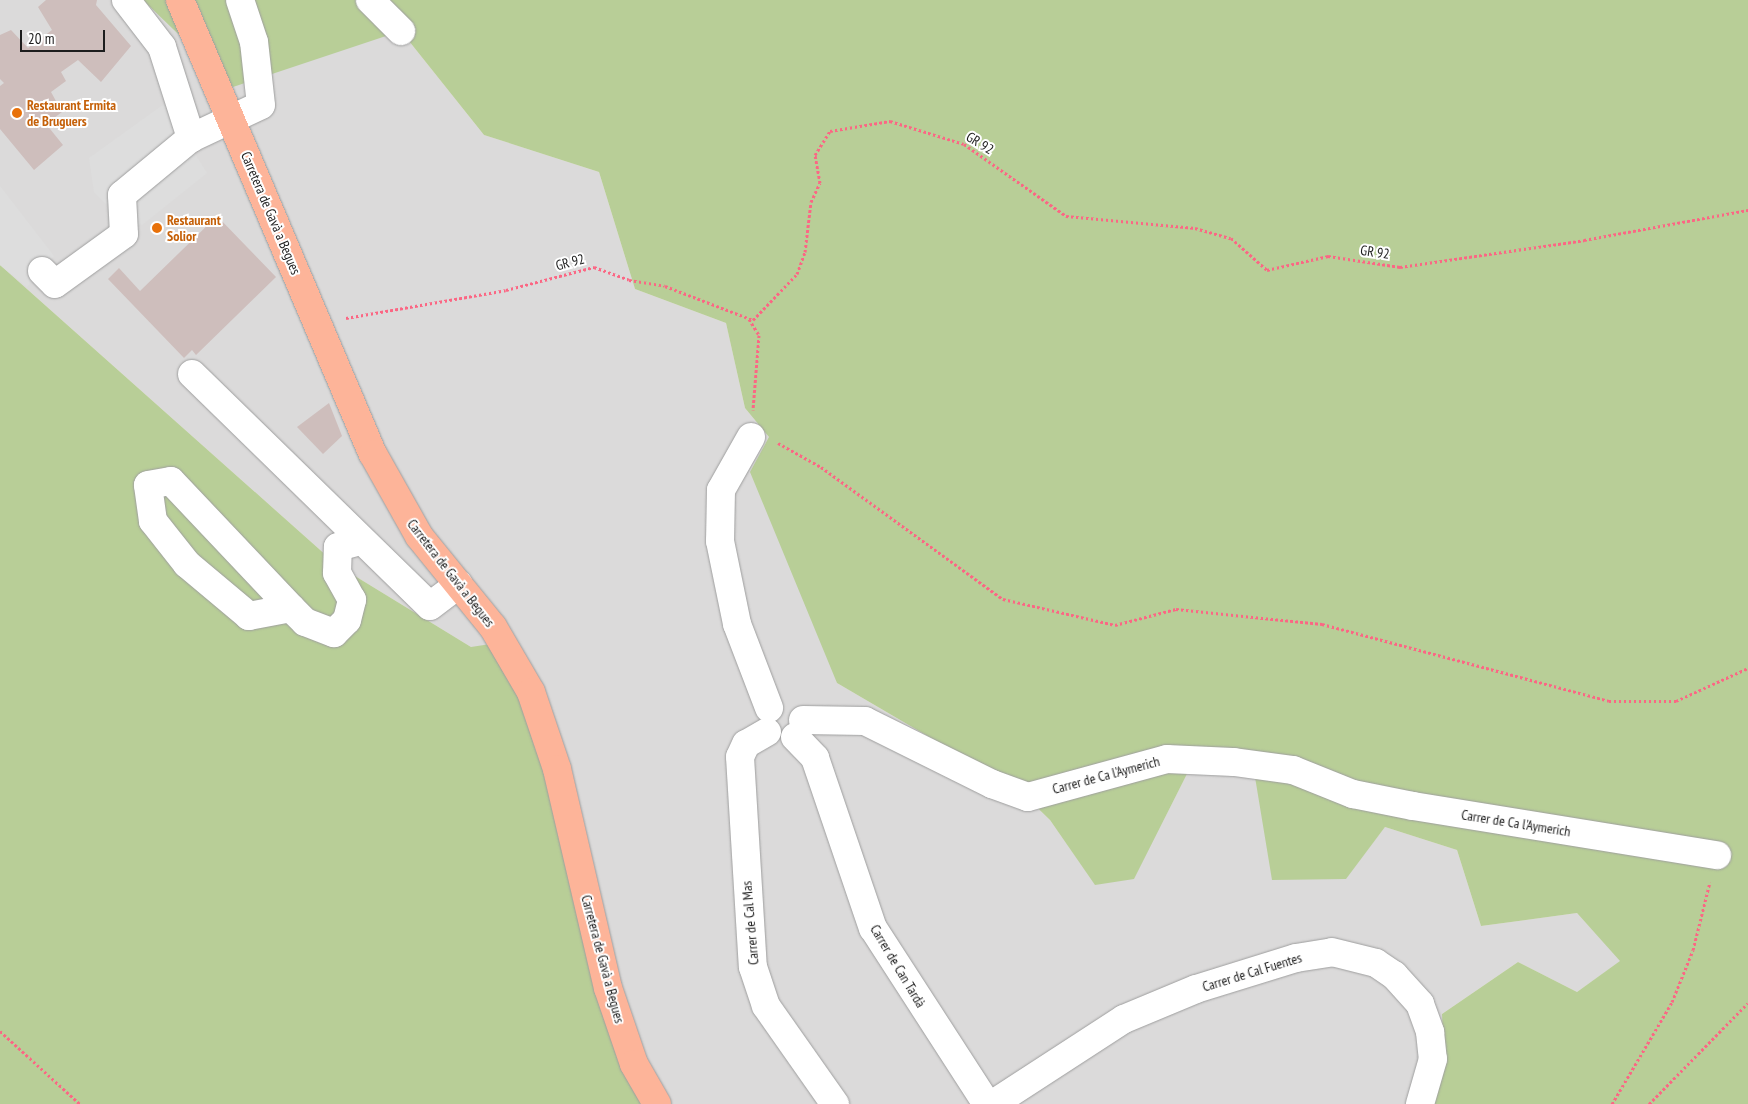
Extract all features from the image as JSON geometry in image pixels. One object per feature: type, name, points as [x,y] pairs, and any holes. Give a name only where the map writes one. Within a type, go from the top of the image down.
[{"type":"main road","name":"Carretera de Gavà a Begues","points":[[180,0],[373,454],[400,506],[493,627],[531,692],[557,769],[608,988],[634,1064],[657,1104]]},
{"type":"street","points":[[126,0],[162,47],[191,138]]},
{"type":"street","points":[[42,271],[55,284],[124,234],[122,195],[191,138],[261,105],[254,42],[240,0]]},
{"type":"street","points":[[370,0],[402,31]]},
{"type":"street","points":[[192,374],[360,541],[430,606],[459,584]]},
{"type":"street","points":[[751,437],[721,490],[719,532],[737,624],[768,720],[779,740],[799,729],[800,710],[789,702],[776,702],[768,720]]},
{"type":"street","points":[[291,608],[249,616],[187,564],[153,521],[148,485],[171,481],[305,622],[334,633],[347,620],[352,600],[337,572],[338,547],[360,541]]},
{"type":"street","name":"Carrer de Cal Mas","points":[[768,720],[746,744],[740,756],[753,967],[766,1006],[835,1104]]},
{"type":"street","name":"Carrer de Ca l'Aymerich","points":[[799,729],[865,721],[992,784],[1028,797],[1167,759],[1234,762],[1293,770],[1353,794],[1414,806],[1717,855]]},
{"type":"street","name":"Carrer de Can Tardà","points":[[799,729],[815,758],[873,928],[987,1104]]},
{"type":"street","name":"Carrer de Cal Fuentes","points":[[993,1104],[1124,1018],[1196,989],[1287,960],[1332,952],[1376,963],[1394,974],[1420,1004],[1430,1032],[1433,1059],[1420,1104]]},
{"type":"path","name":"GR 92","points":[[318,323],[506,290],[594,267],[629,280],[665,286],[753,320],[797,274],[804,252],[811,202],[820,183],[815,155],[830,131],[890,121],[964,144],[1066,216],[1196,228],[1230,238],[1268,270],[1328,256],[1400,267],[1593,239],[1748,210]]},
{"type":"path","points":[[748,319],[759,335],[751,437],[769,437],[821,466],[1003,599],[1115,625],[1176,609],[1322,624],[1609,700],[1676,701],[1748,668]]},
{"type":"path","points":[[1612,1104],[1672,1002],[1692,950],[1717,855]]},
{"type":"path","points":[[1649,1104],[1748,1003]]},
{"type":"path","points":[[0,1031],[80,1104]]},
{"type":"shaded area","points":[[0,0],[143,0],[401,31],[484,135],[599,172],[635,289],[726,323],[745,408],[769,437],[837,683],[1018,789],[1050,820],[1095,884],[1134,878],[1190,768],[1254,771],[1345,879],[1385,827],[1457,850],[1481,926],[1577,913],[1621,961],[1577,992],[1518,962],[1442,1014],[1444,1068],[1433,1104],[668,1104],[658,1094],[471,647],[337,565],[0,265]]},
{"type":"shaded area","points":[[164,104],[207,173],[142,225],[124,222],[94,192],[89,158]]},
{"type":"shaded area","points":[[0,186],[54,256],[27,287],[0,265]]},
{"type":"green space","points":[[143,0],[1748,0],[1748,1104],[1433,1104],[1444,1068],[1442,1014],[1518,962],[1577,992],[1620,961],[1577,913],[1481,926],[1457,850],[1385,827],[1346,879],[1272,880],[1254,771],[1190,768],[1134,879],[1095,885],[1050,820],[1018,789],[837,683],[750,472],[769,437],[745,408],[726,323],[635,289],[599,172],[484,135],[401,31],[233,87]]},
{"type":"green space","points":[[0,265],[337,565],[471,647],[516,640],[617,994],[658,1094],[668,1104],[0,1104]]},
{"type":"building","points":[[46,0],[97,0],[96,5],[131,46],[101,82],[78,60],[61,72],[66,81],[51,92],[62,112],[46,124],[63,145],[34,170],[0,129],[0,86],[4,83],[0,79],[0,35],[11,30],[28,48],[52,30],[38,7]]},
{"type":"building","points":[[217,216],[276,277],[196,355],[192,350],[184,358],[108,279],[119,268],[140,291]]},
{"type":"building","points":[[329,403],[342,436],[323,454],[297,427]]},
{"type":"place","name":"Restaurant Ermita de Bruguers","points":[[17,113]]},
{"type":"place","name":"Restaurant Solior","points":[[157,228]]}]
